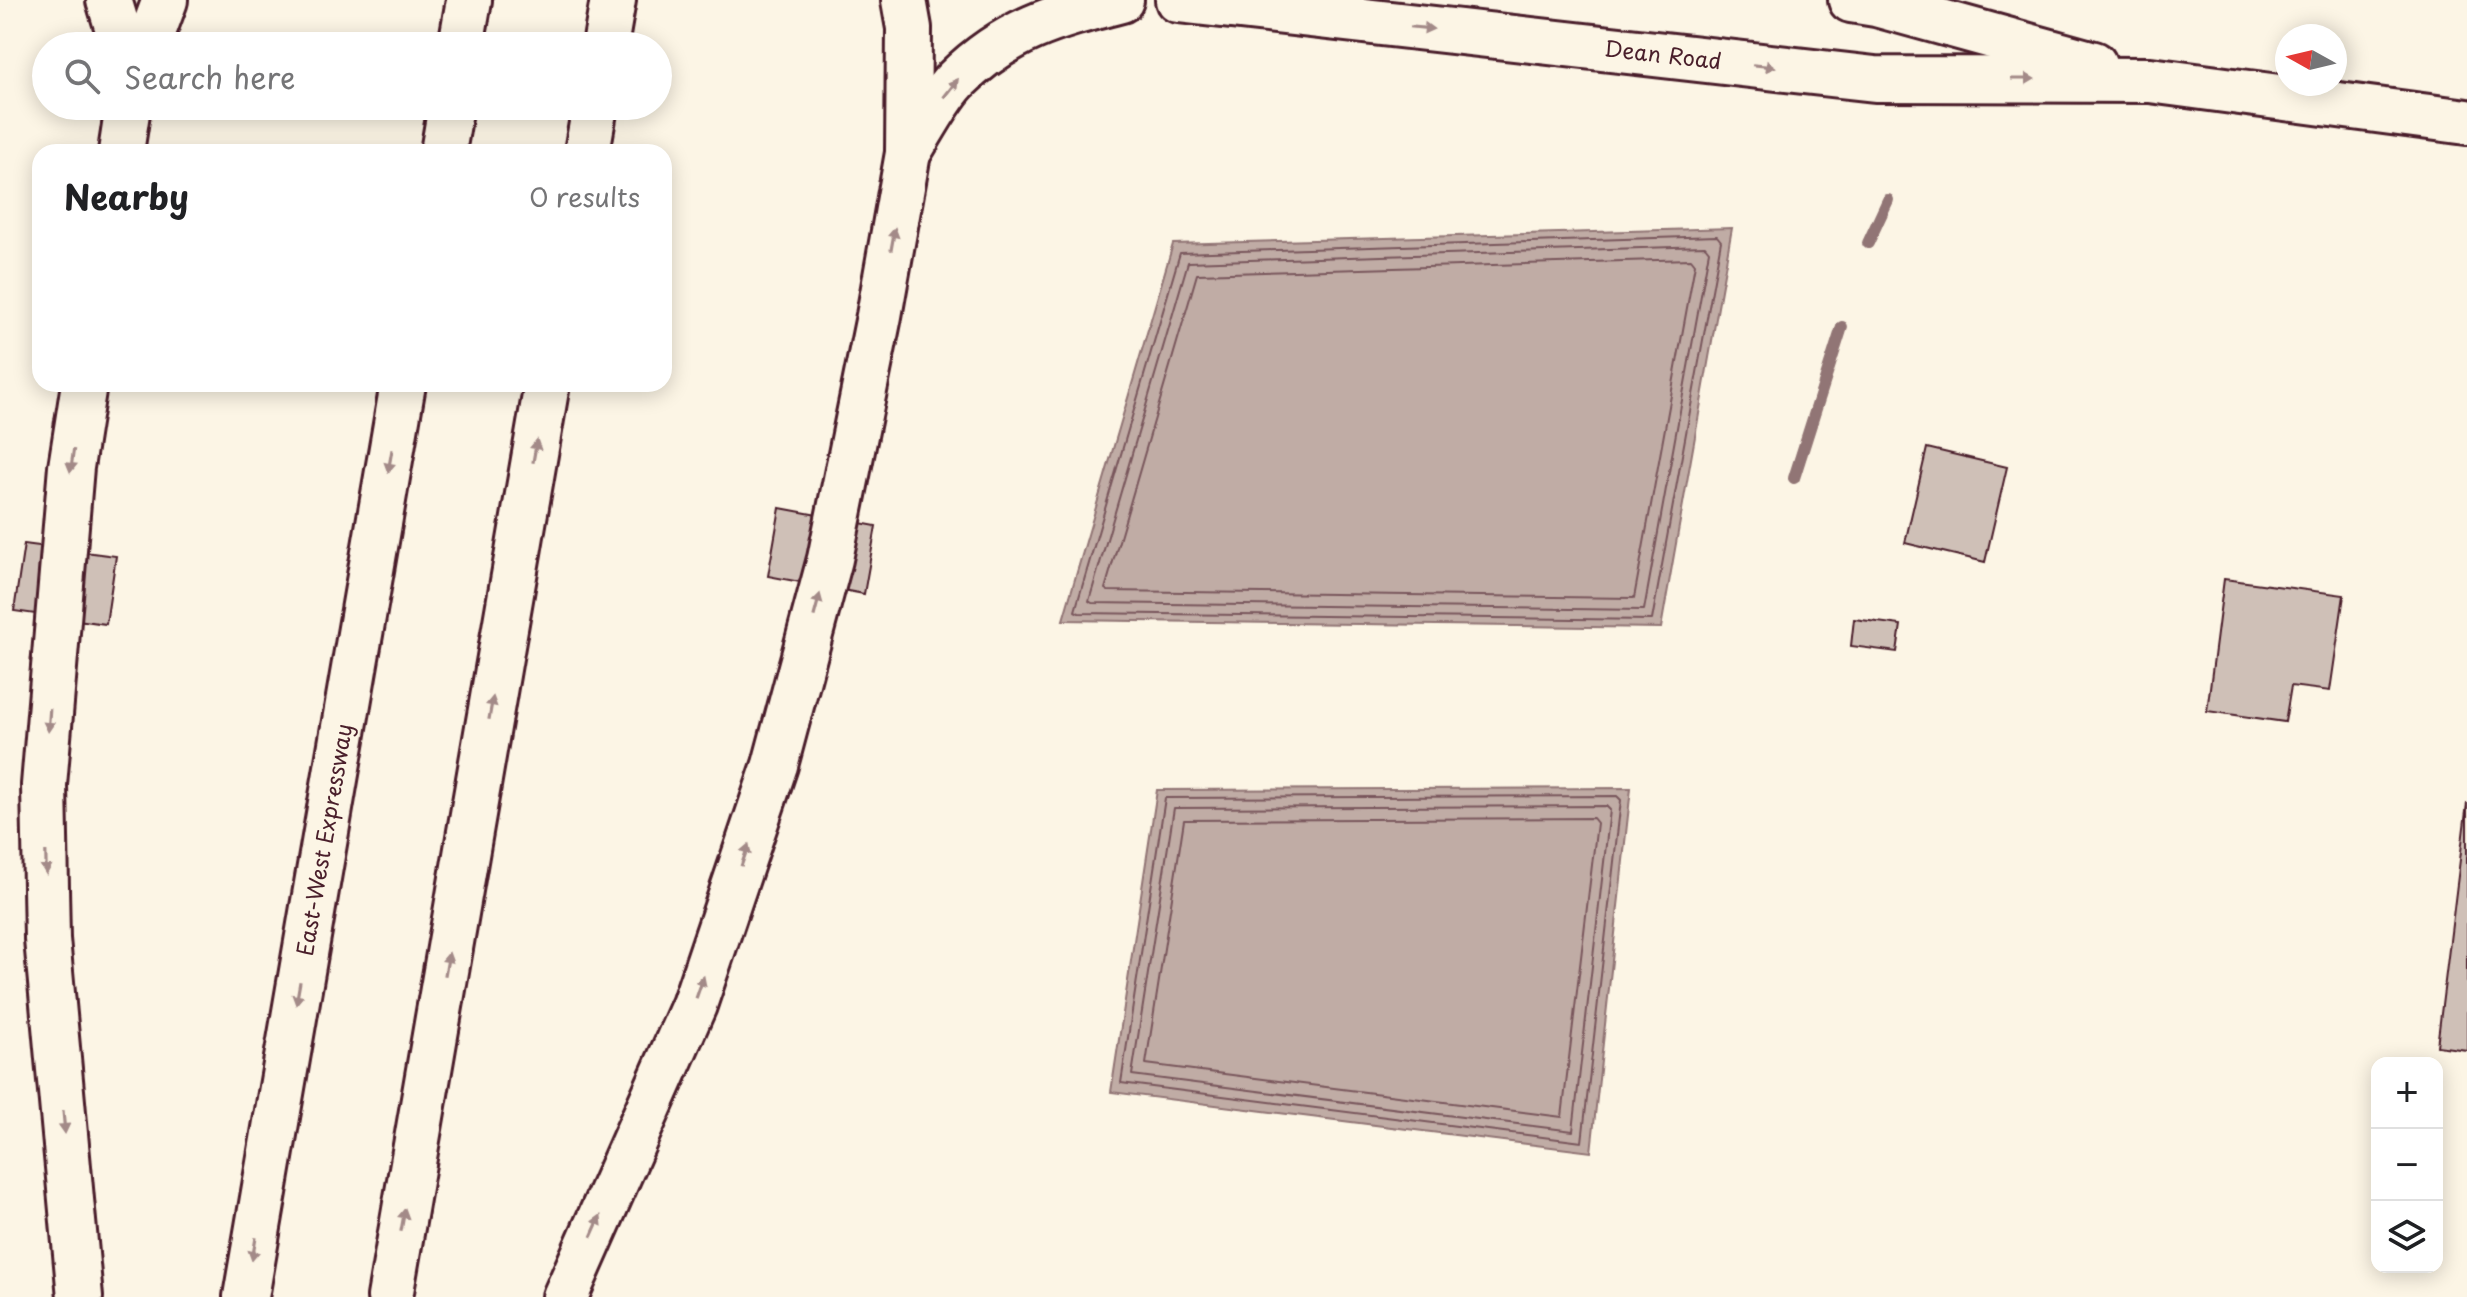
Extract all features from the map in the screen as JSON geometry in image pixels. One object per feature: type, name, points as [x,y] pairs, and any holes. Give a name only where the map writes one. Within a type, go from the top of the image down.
[{"type":"main road","points":[[109,0],[119,32]]},
{"type":"main road","points":[[153,32],[165,0]]},
{"type":"main road","points":[[463,32],[469,0]]},
{"type":"main road","points":[[607,32],[613,0]]},
{"type":"main road","points":[[565,1297],[694,1005],[775,765],[830,559],[908,153],[909,28],[904,0]]},
{"type":"main road","points":[[908,153],[955,81],[1010,36],[1052,18],[1121,0]]},
{"type":"main road","name":"Dean Road","points":[[1178,0],[1875,79],[2150,80],[2467,122]]},
{"type":"main road","name":"Dean Road","points":[[1851,0],[1876,4],[2150,80]]},
{"type":"main road","points":[[122,144],[126,120]]},
{"type":"main road","points":[[444,144],[449,120]]},
{"type":"main road","points":[[588,144],[593,120]]},
{"type":"main road","points":[[80,1297],[47,939],[44,785],[71,467],[83,392]]},
{"type":"main road","name":"East-West Expressway","points":[[246,1297],[402,392]]},
{"type":"main road","points":[[390,1297],[546,392]]},
{"type":"water","points":[[1732,228],[1661,628],[1063,620],[1173,244]]},
{"type":"water","points":[[1631,788],[1591,1152],[1111,1092],[1157,790]]},
{"type":"building","points":[[1927,448],[2007,467],[1985,562],[1905,543]]},
{"type":"building","points":[[780,508],[876,526],[864,594],[768,576]]},
{"type":"building","points":[[24,544],[116,556],[106,624],[14,611]]},
{"type":"building","points":[[2224,579],[2344,595],[2330,691],[2291,686],[2285,722],[2207,711]]},
{"type":"building","points":[[1854,619],[1901,625],[1897,652],[1851,646]]},
{"type":"building","points":[[2467,803],[2467,1050],[2437,1046]]},
{"type":"waterway","points":[[1868,243],[1888,200]]},
{"type":"waterway","points":[[1794,478],[1842,327]]}]
